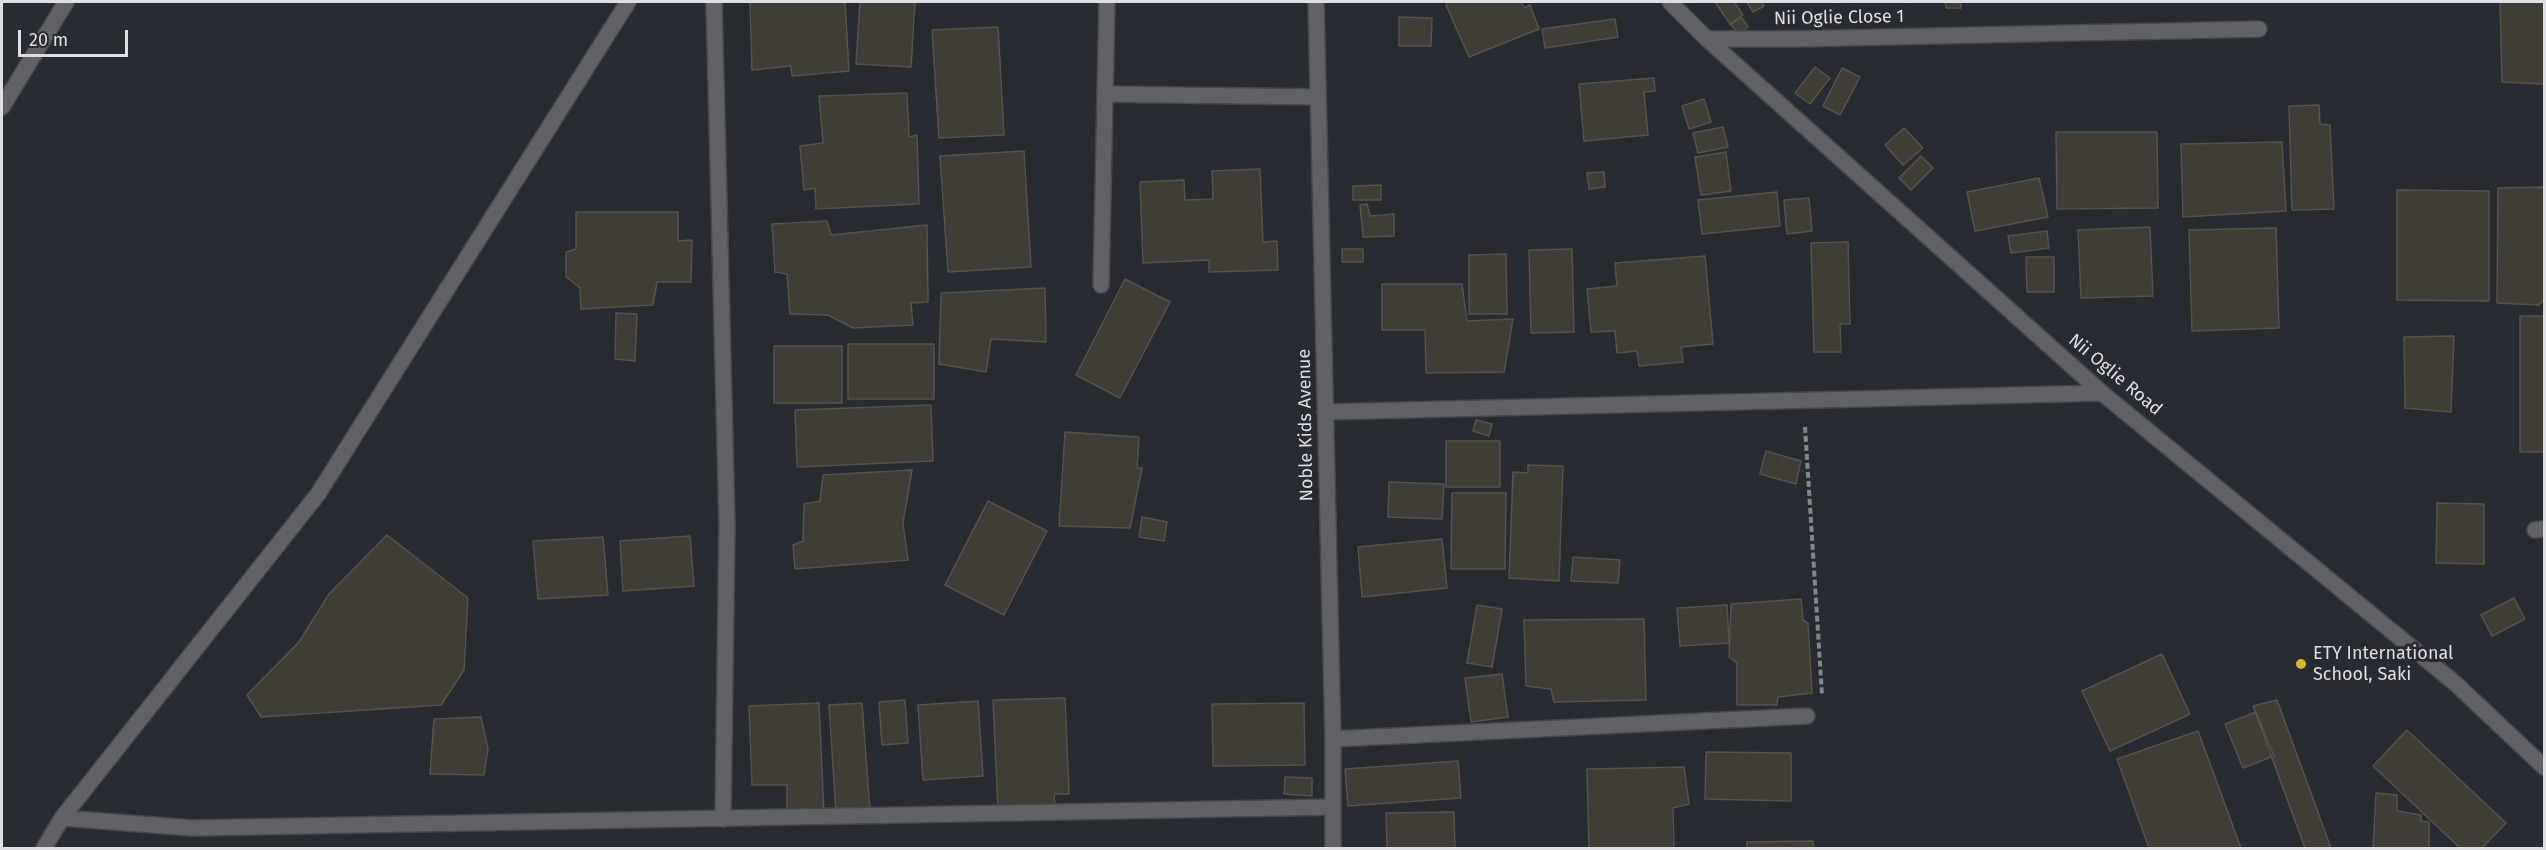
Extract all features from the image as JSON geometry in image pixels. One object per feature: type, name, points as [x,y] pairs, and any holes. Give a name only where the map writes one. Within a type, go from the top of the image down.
[{"type":"street","points":[[2,107],[66,2]]},
{"type":"street","points":[[44,849],[62,818],[318,494],[628,2]]},
{"type":"street","points":[[714,2],[727,524],[723,819]]},
{"type":"street","points":[[1101,285],[1107,2]]},
{"type":"street","name":"Noble Kids Avenue","points":[[1316,2],[1333,739],[1333,849]]},
{"type":"street","name":"Nii Oglie Road","points":[[1670,2],[1707,39],[2102,393],[2456,684],[2544,767]]},
{"type":"street","name":"Nii Oglie Close 1","points":[[1707,39],[2259,29]]},
{"type":"street","points":[[1105,94],[1318,97]]},
{"type":"street","points":[[1325,412],[2102,393]]},
{"type":"street","points":[[1333,739],[1807,716]]},
{"type":"street","points":[[62,818],[193,828],[1334,807]]},
{"type":"path","points":[[1804,400],[1822,703]]},
{"type":"building","points":[[750,2],[845,2],[849,71],[792,76],[791,66],[752,70]]},
{"type":"building","points":[[860,2],[915,2],[911,67],[856,64]]},
{"type":"building","points":[[1447,2],[1521,2],[1524,8],[1530,5],[1539,29],[1469,57],[1446,5]]},
{"type":"building","points":[[1715,2],[1734,2],[1743,15],[1730,24]]},
{"type":"building","points":[[1747,2],[1762,2],[1764,6],[1753,12]]},
{"type":"building","points":[[1945,2],[1961,2],[1961,8],[1946,8]]},
{"type":"building","points":[[2500,2],[2544,2],[2544,84],[2502,82]]},
{"type":"building","points":[[1399,17],[1432,18],[1431,46],[1399,46]]},
{"type":"building","points":[[1741,17],[1748,27],[1739,34],[1731,25]]},
{"type":"building","points":[[1615,19],[1618,37],[1545,48],[1542,29]]},
{"type":"building","points":[[998,27],[1004,135],[939,138],[932,30]]},
{"type":"building","points":[[1815,67],[1830,78],[1810,104],[1795,93]]},
{"type":"building","points":[[1842,68],[1860,77],[1840,115],[1823,106]]},
{"type":"building","points":[[1654,78],[1655,91],[1644,92],[1648,135],[1584,141],[1579,84]]},
{"type":"building","points":[[907,93],[909,137],[917,135],[919,204],[816,209],[815,188],[804,190],[800,146],[823,143],[819,96]]},
{"type":"building","points":[[1704,99],[1711,122],[1689,129],[1682,106]]},
{"type":"building","points":[[2319,105],[2320,124],[2330,125],[2334,209],[2292,210],[2289,106]]},
{"type":"building","points":[[1723,127],[1728,147],[1698,153],[1693,133]]},
{"type":"building","points":[[1904,128],[1923,148],[1903,165],[1885,145]]},
{"type":"building","points":[[2056,132],[2157,132],[2158,208],[2057,209]]},
{"type":"building","points":[[2282,142],[2286,211],[2183,217],[2181,144]]},
{"type":"building","points":[[1024,151],[1031,267],[948,272],[940,156]]},
{"type":"building","points":[[1726,152],[1731,191],[1701,195],[1695,157]]},
{"type":"building","points":[[1921,156],[1933,168],[1911,190],[1899,178]]},
{"type":"building","points":[[1260,169],[1263,242],[1277,241],[1278,270],[1209,272],[1209,260],[1143,263],[1140,182],[1184,180],[1185,200],[1213,199],[1212,171]]},
{"type":"building","points":[[1604,172],[1605,187],[1589,189],[1587,173]]},
{"type":"building","points":[[2039,178],[2048,217],[1975,231],[1967,192]]},
{"type":"building","points":[[1381,185],[1381,200],[1353,200],[1353,186]]},
{"type":"building","points":[[2544,187],[2544,299],[2539,305],[2497,303],[2498,188]]},
{"type":"building","points":[[2397,190],[2489,191],[2489,301],[2397,300]]},
{"type":"building","points":[[1777,192],[1780,226],[1702,234],[1698,200]]},
{"type":"building","points":[[1809,198],[1812,231],[1787,234],[1784,200]]},
{"type":"building","points":[[1367,204],[1370,216],[1394,214],[1394,236],[1363,237],[1360,205]]},
{"type":"building","points":[[576,212],[678,212],[678,241],[692,240],[691,282],[657,282],[653,305],[581,309],[580,288],[566,277],[566,252],[576,249]]},
{"type":"building","points":[[827,221],[831,235],[927,225],[928,302],[911,303],[913,325],[853,328],[828,315],[790,314],[787,274],[775,272],[772,224]]},
{"type":"building","points":[[2150,227],[2153,296],[2081,298],[2078,230]]},
{"type":"building","points":[[2276,228],[2279,328],[2192,331],[2189,230]]},
{"type":"building","points":[[2047,231],[2049,248],[2011,253],[2008,236]]},
{"type":"building","points":[[1848,242],[1850,324],[1840,324],[1841,352],[1814,352],[1811,243]]},
{"type":"building","points":[[1342,249],[1363,249],[1363,262],[1342,262]]},
{"type":"building","points":[[1572,249],[1574,332],[1531,333],[1529,250]]},
{"type":"building","points":[[1506,254],[1507,314],[1469,314],[1469,255]]},
{"type":"building","points":[[1705,256],[1713,344],[1681,347],[1683,362],[1639,366],[1637,351],[1617,353],[1615,331],[1591,332],[1587,289],[1617,286],[1615,263]]},
{"type":"building","points":[[2026,257],[2054,257],[2054,292],[2027,292]]},
{"type":"building","points":[[1125,279],[1170,302],[1120,398],[1076,375]]},
{"type":"building","points":[[1382,284],[1462,284],[1467,321],[1513,319],[1504,372],[1426,373],[1425,330],[1382,330]]},
{"type":"building","points":[[1045,288],[1046,342],[991,339],[986,372],[939,364],[941,293]]},
{"type":"building","points":[[616,313],[637,314],[635,361],[615,359]]},
{"type":"building","points":[[2520,316],[2544,316],[2544,452],[2520,452]]},
{"type":"building","points":[[2454,336],[2451,412],[2405,408],[2404,337]]},
{"type":"building","points":[[848,344],[934,344],[934,399],[848,399]]},
{"type":"building","points":[[774,346],[842,346],[842,403],[774,403]]},
{"type":"building","points":[[931,405],[933,461],[797,467],[795,410]]},
{"type":"building","points":[[1476,420],[1492,424],[1489,436],[1473,431]]},
{"type":"building","points":[[1065,432],[1139,437],[1137,468],[1142,468],[1130,528],[1059,526]]},
{"type":"building","points":[[1446,441],[1500,441],[1500,487],[1446,487]]},
{"type":"building","points":[[1766,451],[1801,461],[1796,484],[1760,474]]},
{"type":"building","points":[[1528,465],[1563,466],[1559,581],[1509,578],[1513,472],[1528,473]]},
{"type":"building","points":[[912,470],[903,523],[908,560],[795,569],[793,545],[803,541],[804,504],[820,501],[823,475]]},
{"type":"building","points":[[1389,482],[1444,484],[1442,519],[1388,517]]},
{"type":"building","points":[[1452,493],[1506,493],[1505,569],[1451,569]]},
{"type":"building","points":[[988,501],[1047,531],[1004,615],[945,585]]},
{"type":"building","points":[[2437,503],[2484,504],[2484,564],[2436,563]]},
{"type":"building","points":[[1142,517],[1167,522],[1164,541],[1139,537]]},
{"type":"building","points":[[387,535],[468,598],[464,670],[441,705],[261,717],[247,695],[299,642],[329,594]]},
{"type":"building","points":[[690,536],[694,586],[623,591],[620,541]]},
{"type":"building","points":[[603,537],[608,595],[538,599],[533,541]]},
{"type":"building","points":[[1442,539],[1447,588],[1362,597],[1358,547]]},
{"type":"building","points":[[1573,557],[1620,560],[1618,583],[1571,581]]},
{"type":"building","points":[[2514,598],[2525,619],[2492,636],[2481,615]]},
{"type":"building","points":[[1801,599],[1803,620],[1808,623],[1812,693],[1778,697],[1777,705],[1737,705],[1737,663],[1729,657],[1731,604]]},
{"type":"building","points":[[1477,605],[1502,609],[1492,667],[1467,663]]},
{"type":"building","points":[[1727,605],[1729,643],[1680,646],[1677,608]]},
{"type":"building","points":[[1644,619],[1646,700],[1554,702],[1551,689],[1526,686],[1524,620]]},
{"type":"building","points":[[2162,654],[2190,714],[2110,751],[2082,691]]},
{"type":"building","points":[[1502,674],[1508,717],[1471,722],[1465,678]]},
{"type":"building","points":[[1065,698],[1069,794],[1054,794],[1055,807],[998,810],[993,700]]},
{"type":"building","points":[[905,700],[908,743],[882,745],[879,702]]},
{"type":"building","points":[[2277,700],[2331,848],[2305,848],[2253,706]]},
{"type":"building","points":[[978,701],[983,776],[923,780],[918,705]]},
{"type":"building","points":[[819,703],[824,814],[787,815],[787,785],[752,785],[749,706]]},
{"type":"building","points":[[862,703],[870,811],[836,813],[829,705]]},
{"type":"building","points":[[1304,703],[1305,765],[1213,766],[1212,704]]},
{"type":"building","points":[[2256,712],[2274,756],[2243,768],[2225,724]]},
{"type":"building","points":[[481,717],[488,749],[484,775],[430,774],[434,719]]},
{"type":"building","points":[[2407,730],[2506,823],[2482,848],[2460,848],[2373,766]]},
{"type":"building","points":[[2198,731],[2241,848],[2149,848],[2117,759]]},
{"type":"building","points":[[1706,752],[1791,753],[1791,801],[1705,799]]},
{"type":"building","points":[[1458,761],[1461,798],[1348,806],[1345,769]]},
{"type":"building","points":[[1684,767],[1689,804],[1673,808],[1674,848],[1589,848],[1587,769]]},
{"type":"building","points":[[1285,777],[1312,778],[1312,796],[1284,794]]},
{"type":"building","points":[[2376,793],[2397,795],[2397,811],[2421,815],[2421,821],[2429,822],[2429,848],[2373,848]]},
{"type":"building","points":[[1454,812],[1455,848],[1387,848],[1386,813]]},
{"type":"building","points":[[1813,841],[1814,848],[1747,848],[1747,842]]},
{"type":"place","name":"ETY International School, Saki","points":[[2301,664]]}]
